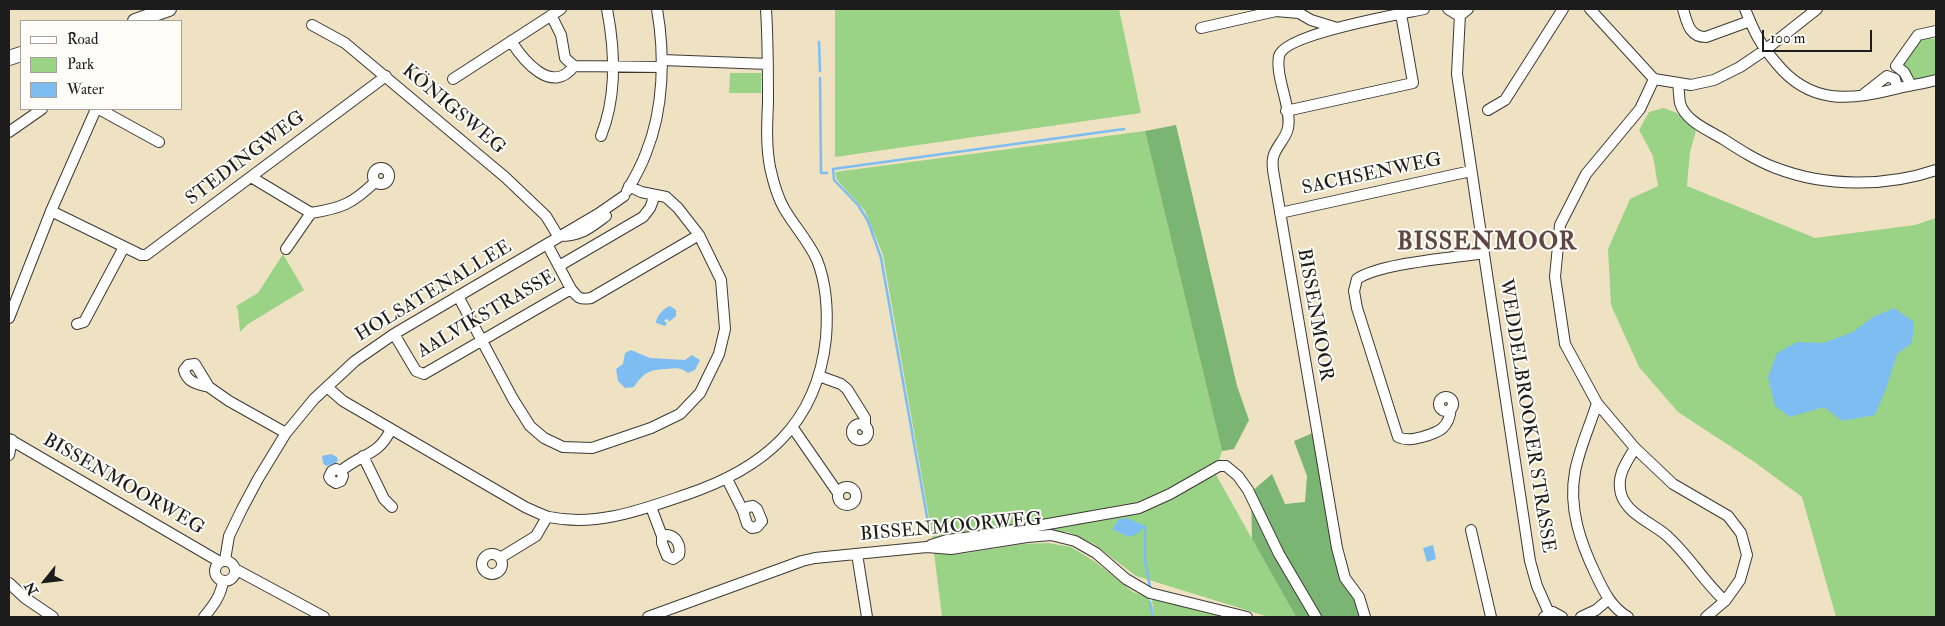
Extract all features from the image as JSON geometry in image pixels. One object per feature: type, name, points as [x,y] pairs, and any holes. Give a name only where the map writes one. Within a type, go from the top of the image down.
[{"type":"main road","points":[[138,20],[166,10]]},
{"type":"street","points":[[453,79],[561,9]]},
{"type":"street","points":[[601,136],[611,96],[613,66],[607,9]]},
{"type":"street","name":"HOLSATENALLEE","points":[[223,561],[229,536],[258,479],[286,433],[306,408],[361,356],[394,334],[598,214],[624,196],[640,168],[652,137],[659,99],[662,64],[660,25],[657,9]]},
{"type":"street","points":[[327,387],[343,401],[525,507],[547,517],[573,521],[599,519],[650,507],[710,487],[727,479],[766,454],[793,428],[810,398],[819,376],[824,356],[828,321],[826,291],[817,260],[784,208],[770,167],[766,9]]},
{"type":"street","name":"BISSENMOOR","points":[[1365,617],[1359,597],[1345,578],[1337,548],[1280,214],[1273,157],[1289,127],[1278,65],[1279,54],[1288,46],[1336,28],[1424,9]]},
{"type":"street","name":"WEDDELBROOKER STRASSE","points":[[1448,9],[1452,13],[1464,11],[1457,74],[1530,561],[1546,615],[1556,613],[1562,617]]},
{"type":"street","points":[[1488,110],[1505,100],[1563,9]]},
{"type":"street","points":[[1590,9],[1654,78],[1691,85],[1714,80],[1740,67],[1817,9]]},
{"type":"street","points":[[1683,9],[1689,28],[1698,37],[1706,37],[1750,21]]},
{"type":"street","points":[[1745,9],[1758,40],[1765,50],[1797,84],[1811,92],[1843,98],[1936,80]]},
{"type":"street","name":"BISSENMOOR","points":[[1201,28],[1276,11],[1299,13],[1311,20],[1336,28]]},
{"type":"street","points":[[1286,111],[1413,82],[1401,14]]},
{"type":"street","points":[[551,15],[561,35],[565,58],[574,66],[768,64]]},
{"type":"street","points":[[1311,20],[1313,36]]},
{"type":"street","name":"KÖNIGSWEG","points":[[312,26],[339,39],[506,176],[546,216],[558,236]]},
{"type":"street","points":[[1864,94],[1887,76],[1918,35],[1936,31]]},
{"type":"street","points":[[511,41],[535,70],[546,76],[566,75],[574,66]]},
{"type":"street","points":[[1896,66],[1904,72],[1911,85]]},
{"type":"street","name":"STEDINGWEG","points":[[51,211],[141,255],[146,255],[386,76]]},
{"type":"street","points":[[1887,76],[1894,79],[1897,88]]},
{"type":"street","points":[[1654,78],[1640,109],[1586,174],[1560,225],[1555,277],[1566,344],[1597,403],[1635,448],[1673,484],[1728,516],[1742,533],[1747,555],[1740,580],[1725,601],[1706,617]]},
{"type":"street","points":[[1678,84],[1680,103],[1684,112],[1696,122],[1749,156],[1789,173],[1818,180],[1866,182],[1917,177],[1936,170]]},
{"type":"street","points":[[9,132],[41,110]]},
{"type":"street","points":[[9,318],[11,304],[98,110]]},
{"type":"street","points":[[100,110],[159,142]]},
{"type":"street","name":"SACHSENWEG","points":[[1280,214],[1472,171]]},
{"type":"street","points":[[251,177],[311,213],[337,209],[361,196],[375,182]]},
{"type":"street","points":[[458,296],[513,399],[530,426],[544,438],[563,447],[592,448],[651,428],[680,414],[700,393],[708,380],[718,354],[725,329],[721,280],[699,235],[678,208],[666,197],[641,192],[630,186]]},
{"type":"street","points":[[559,266],[644,217],[655,195]]},
{"type":"street","points":[[286,249],[311,213]]},
{"type":"street","points":[[571,289],[578,298],[591,298],[699,235]]},
{"type":"street","name":"AALVIKSTRASSE","points":[[394,334],[416,371],[424,374],[571,289],[547,244]]},
{"type":"street","points":[[77,324],[84,322],[124,247]]},
{"type":"street","points":[[1451,408],[1446,424],[1438,432],[1412,440],[1398,437],[1357,308],[1354,291],[1357,279],[1365,274],[1395,267],[1484,253]]},
{"type":"street","points":[[819,376],[841,384],[847,389],[865,418],[865,426]]},
{"type":"street","points":[[209,386],[230,401],[286,433]]},
{"type":"street","points":[[1597,403],[1575,473],[1573,502],[1581,538],[1589,560],[1609,599],[1628,617]]},
{"type":"street","points":[[793,428],[838,493]]},
{"type":"street","points":[[341,471],[363,456],[375,452],[386,440],[391,429]]},
{"type":"street","points":[[9,455],[10,440]]},
{"type":"street","name":"BISSENMOORWEG","points":[[10,440],[223,561],[233,564],[235,570],[324,617]]},
{"type":"street","points":[[1635,448],[1619,478],[1622,496],[1632,510],[1666,535],[1693,564],[1713,590],[1725,601]]},
{"type":"street","points":[[363,456],[384,499],[392,506]]},
{"type":"street","points":[[927,547],[947,540],[1139,508],[1170,494],[1219,466],[1226,466],[1238,476],[1248,490],[1280,554],[1316,617]]},
{"type":"street","points":[[727,479],[743,511]]},
{"type":"street","points":[[650,507],[662,536]]},
{"type":"street","points":[[500,558],[536,536],[547,517]]},
{"type":"street","points":[[1471,530],[1491,617]]},
{"type":"street","name":"BISSENMOORWEG","points":[[648,617],[802,561],[927,547],[951,549],[1027,537],[1051,536],[1075,541],[1096,553],[1126,579],[1150,592],[1247,617]]},
{"type":"street","points":[[857,554],[867,617]]},
{"type":"street","points":[[222,586],[215,574],[216,567],[223,561]]},
{"type":"street","points":[[204,617],[215,603],[222,586],[232,578],[235,570]]},
{"type":"street","points":[[9,583],[25,598],[53,617]]},
{"type":"street","points":[[1581,617],[1596,610],[1609,599]]},
{"type":"green space","points":[[835,9],[1119,9],[1141,113],[835,157]]},
{"type":"green space","points":[[1922,37],[1936,39],[1936,74],[1914,81],[1903,64]]},
{"type":"green space","points":[[730,73],[761,73],[761,93],[729,93]]},
{"type":"green space","points":[[1664,108],[1677,113],[1696,131],[1690,152],[1687,186],[1815,238],[1915,225],[1936,218],[1936,617],[1836,617],[1802,497],[1753,461],[1678,412],[1639,367],[1611,305],[1608,249],[1630,199],[1658,186],[1653,156],[1639,130],[1649,112]]},
{"type":"green space","points":[[1176,125],[1237,386],[1249,420],[1234,449],[1222,451],[1145,131]]},
{"type":"green space","points":[[1145,131],[1222,451],[1215,473],[1296,617],[1269,617],[1136,576],[1094,544],[1068,532],[1012,535],[934,546],[883,255],[865,211],[837,180],[835,172]]},
{"type":"green space","points":[[283,254],[304,290],[248,324],[240,332],[236,306],[258,293]]},
{"type":"green space","points":[[1315,432],[1335,550],[1357,597],[1363,617],[1296,617],[1252,539],[1251,492],[1272,474],[1285,504],[1305,502],[1307,476],[1294,441]]},
{"type":"green space","points":[[1048,543],[1071,547],[1094,561],[1133,592],[1149,598],[1152,617],[942,617],[934,553],[960,554],[1023,544]]},
{"type":"green space","points":[[1152,599],[1222,617],[1154,617]]},
{"type":"water","points":[[670,306],[676,310],[676,316],[669,322],[668,319],[664,320],[667,324],[665,326],[656,323],[661,313]]},
{"type":"water","points":[[1894,308],[1914,322],[1912,343],[1897,354],[1875,415],[1842,421],[1824,407],[1790,417],[1775,406],[1768,377],[1777,353],[1797,342],[1823,343],[1853,332],[1873,317]]},
{"type":"water","points":[[631,350],[650,358],[685,360],[692,355],[700,360],[695,370],[688,373],[678,368],[655,370],[644,375],[634,387],[625,388],[618,381],[616,369],[623,364],[625,353]]},
{"type":"water","points":[[331,454],[337,457],[338,461],[326,466],[323,463],[322,456]]},
{"type":"water","points":[[1127,518],[1145,526],[1137,534],[1129,537],[1112,529],[1119,519]]},
{"type":"water","points":[[1433,545],[1436,559],[1427,562],[1423,548]]},
{"type":"waterway","points":[[819,42],[820,71]]},
{"type":"waterway","points":[[820,78],[821,173],[827,173]]},
{"type":"waterway","points":[[929,528],[881,258],[868,221],[858,205],[834,180],[833,169],[1124,129]]},
{"type":"waterway","points":[[1145,526],[1145,560],[1150,587]]},
{"type":"waterway","points":[[1150,602],[1153,617]]},
{"type":"district","name":"BISSENMOOR","points":[[1487,244]]}]
